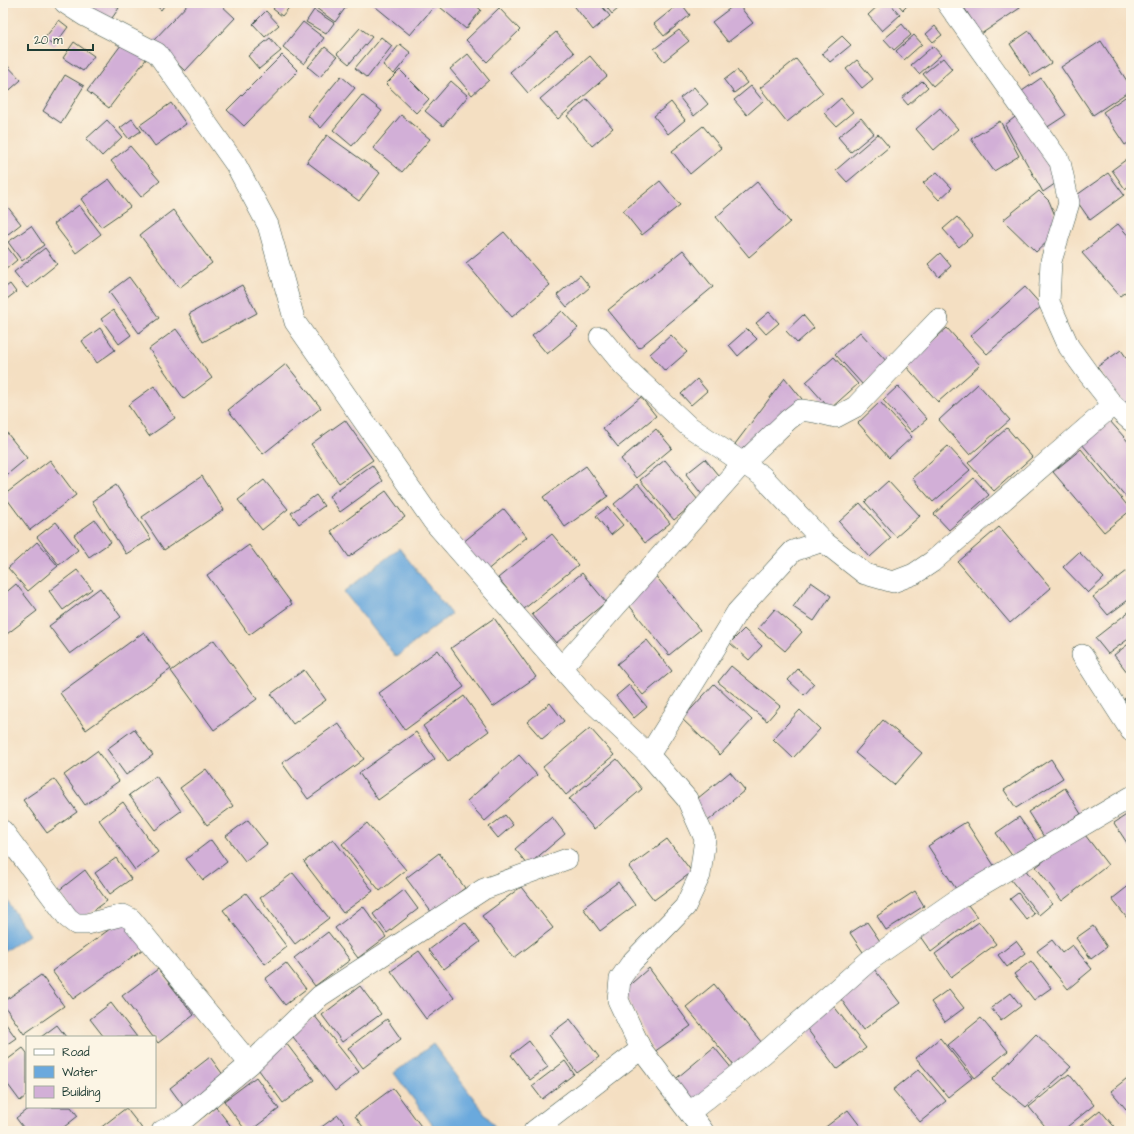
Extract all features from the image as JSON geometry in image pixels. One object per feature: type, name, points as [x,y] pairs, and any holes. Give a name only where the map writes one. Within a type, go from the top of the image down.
[{"type":"street","points":[[65,3],[84,16],[157,53],[236,165],[268,225],[294,322],[433,521],[587,697],[649,755],[687,799],[705,839],[700,875],[685,907],[632,962],[620,979],[618,1000],[641,1049],[703,1131]]},
{"type":"street","points":[[946,3],[1060,162],[1069,203],[1051,261],[1049,302],[1069,347],[1113,405],[1131,421]]},
{"type":"street","points":[[561,668],[743,463],[788,420],[801,410],[836,417],[855,407],[938,320]]},
{"type":"street","points":[[600,337],[624,366],[687,425],[762,476],[823,541],[865,574],[893,582],[914,574],[932,562],[1113,405]]},
{"type":"street","points":[[649,755],[737,612],[793,551],[823,541]]},
{"type":"street","points":[[1082,654],[1131,731]]},
{"type":"street","points":[[690,1112],[763,1054],[870,960],[961,897],[1131,797]]},
{"type":"street","points":[[3,831],[68,918],[76,924],[87,924],[124,915],[131,919],[250,1064]]},
{"type":"street","points":[[162,1131],[182,1121],[250,1064],[320,996],[484,890],[567,859]]},
{"type":"street","points":[[534,1131],[641,1049]]},
{"type":"water","points":[[399,548],[451,614],[396,657],[344,592]]},
{"type":"water","points":[[3,894],[29,935],[3,952]]},
{"type":"water","points":[[433,1044],[495,1127],[489,1131],[437,1131],[394,1073]]},
{"type":"building","points":[[84,3],[111,3],[119,8],[110,21]]},
{"type":"building","points":[[153,3],[166,3],[161,10]]},
{"type":"building","points":[[189,3],[219,3],[235,18],[185,71],[153,41]]},
{"type":"building","points":[[278,3],[293,3],[282,16],[273,9]]},
{"type":"building","points":[[313,3],[349,3],[335,22],[312,5]]},
{"type":"building","points":[[371,3],[437,3],[410,35]]},
{"type":"building","points":[[444,3],[473,3],[481,10],[466,29],[440,7]]},
{"type":"building","points":[[572,3],[599,3],[610,16],[593,30]]},
{"type":"building","points":[[608,3],[625,3],[612,14],[605,5]]},
{"type":"building","points":[[680,3],[690,15],[664,36],[654,24]]},
{"type":"building","points":[[737,3],[753,23],[728,42],[712,22]]},
{"type":"building","points":[[881,3],[890,3],[900,15],[882,31],[868,15]]},
{"type":"building","points":[[897,3],[910,3],[903,10]]},
{"type":"building","points":[[961,3],[1017,3],[1020,8],[981,34]]},
{"type":"building","points":[[499,8],[520,30],[487,62],[466,40]]},
{"type":"building","points":[[314,10],[334,23],[326,34],[306,22]]},
{"type":"building","points":[[266,11],[279,25],[265,37],[253,24]]},
{"type":"building","points":[[59,20],[68,27],[54,46],[44,39]]},
{"type":"building","points":[[303,22],[324,38],[304,64],[283,47]]},
{"type":"building","points":[[902,24],[911,35],[894,50],[884,39]]},
{"type":"building","points":[[935,26],[942,35],[933,42],[926,34]]},
{"type":"building","points":[[360,28],[372,37],[349,64],[337,54]]},
{"type":"building","points":[[679,30],[689,41],[664,61],[654,49]]},
{"type":"building","points":[[1029,31],[1051,63],[1031,76],[1010,44]]},
{"type":"building","points":[[556,32],[574,53],[528,93],[510,72]]},
{"type":"building","points":[[914,35],[922,44],[904,60],[896,51]]},
{"type":"building","points":[[842,36],[851,45],[830,62],[822,53]]},
{"type":"building","points":[[381,37],[392,46],[367,78],[355,68]]},
{"type":"building","points":[[270,38],[281,51],[259,69],[248,56]]},
{"type":"building","points":[[124,41],[147,58],[109,108],[87,91]]},
{"type":"building","points":[[1101,41],[1131,87],[1131,90],[1093,115],[1061,67]]},
{"type":"building","points":[[74,42],[94,56],[83,71],[63,58]]},
{"type":"building","points":[[400,44],[411,53],[394,74],[383,65]]},
{"type":"building","points":[[933,46],[941,55],[919,74],[911,65]]},
{"type":"building","points":[[325,47],[337,57],[320,77],[308,67]]},
{"type":"building","points":[[468,54],[489,80],[472,95],[450,69]]},
{"type":"building","points":[[282,55],[298,71],[244,126],[227,110]]},
{"type":"building","points":[[590,56],[607,76],[558,119],[540,99]]},
{"type":"building","points":[[943,58],[952,69],[933,86],[923,74]]},
{"type":"building","points":[[796,59],[823,93],[787,122],[760,88]]},
{"type":"building","points":[[857,60],[873,79],[862,88],[846,69]]},
{"type":"building","points":[[3,61],[21,80],[3,96]]},
{"type":"building","points":[[400,70],[429,99],[416,113],[386,84]]},
{"type":"building","points":[[737,70],[747,83],[734,93],[724,80]]},
{"type":"building","points":[[65,75],[84,86],[61,123],[43,111]]},
{"type":"building","points":[[341,76],[355,88],[321,128],[308,116]]},
{"type":"building","points":[[1041,78],[1066,115],[1046,128],[1022,91]]},
{"type":"building","points":[[451,81],[468,96],[443,126],[425,111]]},
{"type":"building","points":[[922,81],[928,87],[908,105],[902,98]]},
{"type":"building","points":[[751,86],[763,101],[747,115],[734,100]]},
{"type":"building","points":[[694,87],[708,104],[694,116],[680,98]]},
{"type":"building","points":[[1131,93],[1131,141],[1125,145],[1103,112]]},
{"type":"building","points":[[362,95],[382,111],[352,146],[333,130]]},
{"type":"building","points":[[841,98],[853,112],[836,126],[824,113]]},
{"type":"building","points":[[587,99],[613,128],[592,146],[567,116]]},
{"type":"building","points":[[671,102],[685,120],[668,134],[654,116]]},
{"type":"building","points":[[171,103],[186,124],[155,146],[140,125]]},
{"type":"building","points":[[940,108],[958,129],[934,150],[916,129]]},
{"type":"building","points":[[1019,114],[1059,181],[1043,192],[1005,125]]},
{"type":"building","points":[[401,115],[430,139],[402,172],[373,148]]},
{"type":"building","points":[[861,118],[874,133],[851,152],[838,137]]},
{"type":"building","points":[[132,119],[141,131],[129,139],[120,128]]},
{"type":"building","points":[[107,120],[122,137],[102,156],[86,139]]},
{"type":"building","points":[[1000,121],[1019,156],[994,171],[971,139]]},
{"type":"building","points":[[703,126],[721,148],[690,174],[672,151]]},
{"type":"building","points":[[878,134],[889,147],[847,182],[836,170]]},
{"type":"building","points":[[327,135],[380,173],[359,201],[307,162]]},
{"type":"building","points":[[130,146],[160,181],[141,197],[111,161]]},
{"type":"building","points":[[1131,156],[1131,184],[1125,189],[1112,170]]},
{"type":"building","points":[[937,172],[952,188],[939,200],[923,183]]},
{"type":"building","points":[[1108,173],[1124,195],[1090,220],[1074,197]]},
{"type":"building","points":[[109,179],[130,207],[101,227],[81,199]]},
{"type":"building","points":[[660,181],[680,205],[642,235],[623,211]]},
{"type":"building","points":[[757,182],[790,222],[749,257],[716,217]]},
{"type":"building","points":[[1039,191],[1049,201],[1056,218],[1048,241],[1036,252],[1003,220]]},
{"type":"building","points":[[79,205],[101,234],[76,253],[54,224]]},
{"type":"building","points":[[7,206],[21,224],[3,238],[3,209]]},
{"type":"building","points":[[173,210],[212,263],[179,288],[140,235]]},
{"type":"building","points":[[957,217],[973,235],[959,247],[943,229]]},
{"type":"building","points":[[1118,224],[1131,239],[1131,288],[1120,296],[1082,253]]},
{"type":"building","points":[[31,226],[44,245],[22,261],[8,242]]},
{"type":"building","points":[[504,232],[550,285],[512,317],[466,263]]},
{"type":"building","points":[[5,244],[17,260],[5,270],[3,267],[3,246]]},
{"type":"building","points":[[45,248],[57,264],[27,288],[14,272]]},
{"type":"building","points":[[683,250],[713,287],[639,348],[608,310]]},
{"type":"building","points":[[940,253],[951,266],[939,277],[928,264]]},
{"type":"building","points":[[580,275],[590,287],[567,307],[557,295]]},
{"type":"building","points":[[129,277],[159,318],[139,333],[109,292]]},
{"type":"building","points":[[10,284],[16,292],[3,302],[3,289]]},
{"type":"building","points":[[242,285],[257,313],[203,342],[189,314]]},
{"type":"building","points":[[1025,287],[1042,306],[987,354],[970,336]]},
{"type":"building","points":[[113,310],[131,335],[119,344],[101,319]]},
{"type":"building","points":[[562,311],[578,328],[547,354],[532,336]]},
{"type":"building","points":[[769,312],[779,323],[766,334],[756,323]]},
{"type":"building","points":[[803,315],[814,328],[797,343],[786,331]]},
{"type":"building","points":[[100,328],[115,350],[97,363],[82,341]]},
{"type":"building","points":[[947,328],[980,365],[938,402],[905,365]]},
{"type":"building","points":[[176,329],[212,378],[184,399],[149,349]]},
{"type":"building","points":[[747,329],[757,339],[738,356],[729,345]]},
{"type":"building","points":[[860,332],[888,363],[863,385],[835,354]]},
{"type":"building","points":[[671,335],[687,352],[665,371],[650,354]]},
{"type":"building","points":[[1121,350],[1131,364],[1131,401],[1124,406],[1097,367]]},
{"type":"building","points":[[834,357],[858,384],[830,409],[806,382]]},
{"type":"building","points":[[286,364],[321,408],[263,454],[228,410]]},
{"type":"building","points":[[785,378],[802,399],[740,451],[735,444]]},
{"type":"building","points":[[697,379],[707,391],[691,405],[681,394]]},
{"type":"building","points":[[978,384],[1010,420],[970,455],[939,420]]},
{"type":"building","points":[[154,386],[175,418],[149,436],[128,405]]},
{"type":"building","points":[[898,386],[927,419],[912,432],[883,400]]},
{"type":"building","points":[[641,397],[656,416],[618,447],[603,428]]},
{"type":"building","points":[[880,402],[912,437],[889,458],[858,423]]},
{"type":"building","points":[[345,420],[373,460],[339,483],[311,444]]},
{"type":"building","points":[[1110,421],[1131,445],[1131,503],[1082,444]]},
{"type":"building","points":[[3,428],[27,458],[3,478]]},
{"type":"building","points":[[1007,428],[1032,457],[994,491],[968,463]]},
{"type":"building","points":[[656,429],[672,448],[636,478],[621,459]]},
{"type":"building","points":[[948,446],[970,470],[933,502],[912,478]]},
{"type":"building","points":[[1081,449],[1131,510],[1104,532],[1053,472]]},
{"type":"building","points":[[705,459],[722,480],[703,496],[686,474]]},
{"type":"building","points":[[50,460],[76,495],[30,530],[4,495]]},
{"type":"building","points":[[665,460],[698,500],[674,520],[640,480]]},
{"type":"building","points":[[372,465],[383,481],[340,512],[329,496]]},
{"type":"building","points":[[586,466],[608,496],[565,527],[543,497]]},
{"type":"building","points":[[202,476],[224,510],[164,550],[142,517]]},
{"type":"building","points":[[974,478],[989,495],[949,530],[934,514]]},
{"type":"building","points":[[264,480],[288,509],[262,530],[238,500]]},
{"type":"building","points":[[888,481],[920,516],[896,537],[865,502]]},
{"type":"building","points":[[638,484],[670,523],[645,543],[614,504]]},
{"type":"building","points":[[116,485],[151,539],[126,554],[92,501]]},
{"type":"building","points":[[386,491],[405,517],[349,557],[331,531]]},
{"type":"building","points":[[316,495],[324,506],[299,524],[291,513]]},
{"type":"building","points":[[860,503],[891,538],[870,557],[839,522]]},
{"type":"building","points":[[608,507],[623,525],[611,535],[596,516]]},
{"type":"building","points":[[504,509],[527,537],[485,572],[462,543]]},
{"type":"building","points":[[95,520],[111,542],[89,557],[74,535]]},
{"type":"building","points":[[56,522],[78,550],[59,565],[37,537]]},
{"type":"building","points":[[999,527],[1051,588],[1010,623],[958,562]]},
{"type":"building","points":[[552,534],[578,565],[524,609],[498,578]]},
{"type":"building","points":[[37,542],[58,566],[28,591],[8,568]]},
{"type":"building","points":[[249,545],[292,604],[249,635],[207,575]]},
{"type":"building","points":[[1079,552],[1104,578],[1088,593],[1063,567]]},
{"type":"building","points":[[77,570],[92,589],[63,610],[49,591]]},
{"type":"building","points":[[1127,571],[1131,577],[1131,598],[1108,615],[1093,597]]},
{"type":"building","points":[[582,573],[606,602],[556,643],[532,614]]},
{"type":"building","points":[[654,574],[700,630],[669,655],[624,599]]},
{"type":"building","points":[[811,582],[831,596],[814,621],[793,607]]},
{"type":"building","points":[[16,584],[37,611],[3,637],[3,595]]},
{"type":"building","points":[[100,588],[121,617],[70,654],[49,626]]},
{"type":"building","points":[[775,609],[802,632],[785,651],[758,628]]},
{"type":"building","points":[[1131,610],[1131,637],[1108,654],[1095,638]]},
{"type":"building","points":[[494,618],[536,677],[493,707],[451,648]]},
{"type":"building","points":[[744,629],[762,646],[749,660],[730,643]]},
{"type":"building","points":[[144,632],[171,669],[86,730],[60,693]]},
{"type":"building","points":[[214,640],[257,699],[214,730],[171,671]]},
{"type":"building","points":[[647,640],[672,671],[643,695],[617,664]]},
{"type":"building","points":[[1131,642],[1131,677],[1114,655]]},
{"type":"building","points":[[438,650],[464,687],[405,730],[379,693]]},
{"type":"building","points":[[731,666],[780,706],[767,721],[718,682]]},
{"type":"building","points":[[798,669],[814,684],[804,695],[788,680]]},
{"type":"building","points":[[304,670],[326,700],[293,724],[271,694]]},
{"type":"building","points":[[714,684],[752,720],[720,755],[682,719]]},
{"type":"building","points":[[629,685],[647,707],[634,718],[616,696]]},
{"type":"building","points":[[1131,694],[1131,710],[1124,699]]},
{"type":"building","points":[[464,696],[489,731],[448,761],[423,726]]},
{"type":"building","points":[[550,703],[564,721],[542,739],[527,722]]},
{"type":"building","points":[[800,710],[820,729],[793,758],[773,739]]},
{"type":"building","points":[[883,720],[922,753],[894,785],[855,753]]},
{"type":"building","points":[[338,723],[364,759],[308,799],[282,763]]},
{"type":"building","points":[[590,728],[614,755],[566,795],[543,767]]},
{"type":"building","points":[[134,729],[153,755],[126,775],[107,749]]},
{"type":"building","points":[[416,732],[435,759],[378,800],[359,773]]},
{"type":"building","points":[[97,751],[119,781],[85,805],[64,775]]},
{"type":"building","points":[[519,755],[537,775],[485,821],[467,801]]},
{"type":"building","points":[[617,759],[642,789],[594,829],[569,799]]},
{"type":"building","points":[[1051,759],[1063,778],[1016,808],[1004,790]]},
{"type":"building","points":[[206,769],[233,806],[207,825],[180,788]]},
{"type":"building","points":[[730,772],[745,790],[708,821],[692,803]]},
{"type":"building","points":[[156,776],[181,811],[155,830],[129,795]]},
{"type":"building","points":[[54,779],[77,812],[47,833],[23,800]]},
{"type":"building","points":[[1065,788],[1081,814],[1044,837],[1028,812]]},
{"type":"building","points":[[123,802],[158,852],[135,870],[99,820]]},
{"type":"building","points":[[1131,812],[1131,849],[1114,823]]},
{"type":"building","points":[[505,815],[513,825],[498,838],[489,827]]},
{"type":"building","points":[[552,817],[565,834],[528,865],[515,849]]},
{"type":"building","points":[[1019,817],[1036,841],[1013,857],[996,833]]},
{"type":"building","points":[[248,820],[267,844],[245,861],[226,836]]},
{"type":"building","points":[[966,822],[995,867],[958,892],[928,846]]},
{"type":"building","points":[[367,823],[406,870],[380,891],[342,844]]},
{"type":"building","points":[[1082,831],[1108,865],[1062,901],[1036,867]]},
{"type":"building","points":[[333,839],[373,891],[343,913],[304,862]]},
{"type":"building","points":[[667,839],[692,872],[654,900],[629,867]]},
{"type":"building","points":[[211,840],[227,862],[203,880],[186,859]]},
{"type":"building","points":[[439,853],[465,888],[432,913],[406,878]]},
{"type":"building","points":[[116,858],[131,879],[110,894],[95,873]]},
{"type":"building","points":[[1024,868],[1052,904],[1039,915],[1010,879]]},
{"type":"building","points":[[85,870],[107,901],[79,921],[58,891]]},
{"type":"building","points":[[293,873],[329,918],[295,944],[260,898]]},
{"type":"building","points":[[618,882],[635,905],[600,931],[583,908]]},
{"type":"building","points":[[1131,884],[1131,921],[1130,922],[1112,899]]},
{"type":"building","points":[[521,887],[553,928],[514,958],[482,916]]},
{"type":"building","points":[[404,890],[418,909],[387,933],[373,914]]},
{"type":"building","points":[[915,891],[924,906],[886,930],[877,916]]},
{"type":"building","points":[[246,893],[287,947],[265,964],[223,910]]},
{"type":"building","points":[[1018,893],[1034,914],[1027,920],[1010,899]]},
{"type":"building","points":[[965,901],[977,917],[931,952],[919,935]]},
{"type":"building","points":[[363,906],[386,937],[358,958],[335,928]]},
{"type":"building","points":[[125,918],[146,947],[73,999],[52,971]]},
{"type":"building","points":[[465,922],[480,942],[444,969],[429,950]]},
{"type":"building","points":[[867,922],[882,944],[865,955],[850,933]]},
{"type":"building","points":[[979,922],[996,944],[951,977],[935,954]]},
{"type":"building","points":[[1093,926],[1107,947],[1091,959],[1076,938]]},
{"type":"building","points":[[328,932],[350,960],[315,986],[294,958]]},
{"type":"building","points":[[1052,940],[1062,953],[1072,945],[1092,969],[1068,989],[1037,951]]},
{"type":"building","points":[[1016,941],[1025,953],[1007,967],[998,955]]},
{"type":"building","points":[[419,951],[454,998],[426,1019],[391,971]]},
{"type":"building","points":[[1031,961],[1051,988],[1034,1000],[1014,974]]},
{"type":"building","points":[[286,963],[306,989],[285,1005],[265,979]]},
{"type":"building","points":[[649,968],[691,1026],[654,1052],[624,990]]},
{"type":"building","points":[[158,969],[194,1015],[158,1043],[156,1036],[152,1036],[122,996]]},
{"type":"building","points":[[874,969],[900,1003],[863,1030],[838,995]]},
{"type":"building","points":[[41,975],[64,1006],[24,1034],[3,1002]]},
{"type":"building","points":[[714,984],[762,1043],[734,1065],[686,1007]]},
{"type":"building","points":[[360,986],[381,1014],[342,1042],[322,1015]]},
{"type":"building","points":[[949,989],[964,1008],[945,1022],[931,1002]]},
{"type":"building","points":[[1011,993],[1021,1006],[1001,1021],[991,1008]]},
{"type":"building","points":[[111,1003],[136,1036],[103,1036],[90,1019]]},
{"type":"building","points":[[833,1005],[866,1048],[837,1069],[805,1026]]},
{"type":"building","points":[[314,1015],[359,1072],[335,1091],[290,1033]]},
{"type":"building","points":[[981,1018],[1008,1051],[975,1078],[948,1045]]},
{"type":"building","points":[[387,1019],[401,1039],[363,1068],[348,1048]]},
{"type":"building","points":[[570,1019],[599,1057],[577,1073],[549,1035]]},
{"type":"building","points":[[3,1020],[16,1038],[3,1047]]},
{"type":"building","points":[[57,1025],[65,1036],[42,1036]]},
{"type":"building","points":[[1036,1034],[1071,1067],[1026,1107],[992,1080]]},
{"type":"building","points":[[940,1038],[972,1078],[948,1097],[916,1058]]},
{"type":"building","points":[[529,1041],[548,1067],[530,1080],[511,1055]]},
{"type":"building","points":[[286,1043],[314,1080],[283,1103],[256,1066]]},
{"type":"building","points":[[714,1047],[733,1070],[691,1105],[672,1082]]},
{"type":"building","points":[[23,1048],[26,1052],[26,1096],[20,1101],[3,1078],[3,1063]]},
{"type":"building","points":[[210,1057],[227,1080],[187,1111],[170,1088]]},
{"type":"building","points":[[565,1061],[574,1074],[542,1099],[532,1086]]},
{"type":"building","points":[[919,1069],[946,1101],[920,1122],[893,1090]]},
{"type":"building","points":[[1069,1074],[1094,1105],[1062,1131],[1049,1131],[1029,1107]]},
{"type":"building","points":[[1131,1075],[1131,1115],[1111,1091]]},
{"type":"building","points":[[256,1077],[279,1109],[250,1131],[246,1131],[224,1101]]},
{"type":"building","points":[[393,1088],[423,1129],[420,1131],[366,1131],[355,1116]]},
{"type":"building","points":[[216,1107],[233,1129],[230,1131],[185,1131]]},
{"type":"building","points":[[29,1108],[72,1108],[78,1116],[59,1131],[26,1131],[16,1118]]},
{"type":"building","points":[[126,1108],[144,1131],[101,1131],[99,1129]]},
{"type":"building","points":[[848,1110],[864,1131],[825,1131],[823,1129]]},
{"type":"building","points":[[1100,1110],[1118,1131],[1074,1131]]},
{"type":"building","points":[[338,1115],[350,1131],[316,1131]]}]
